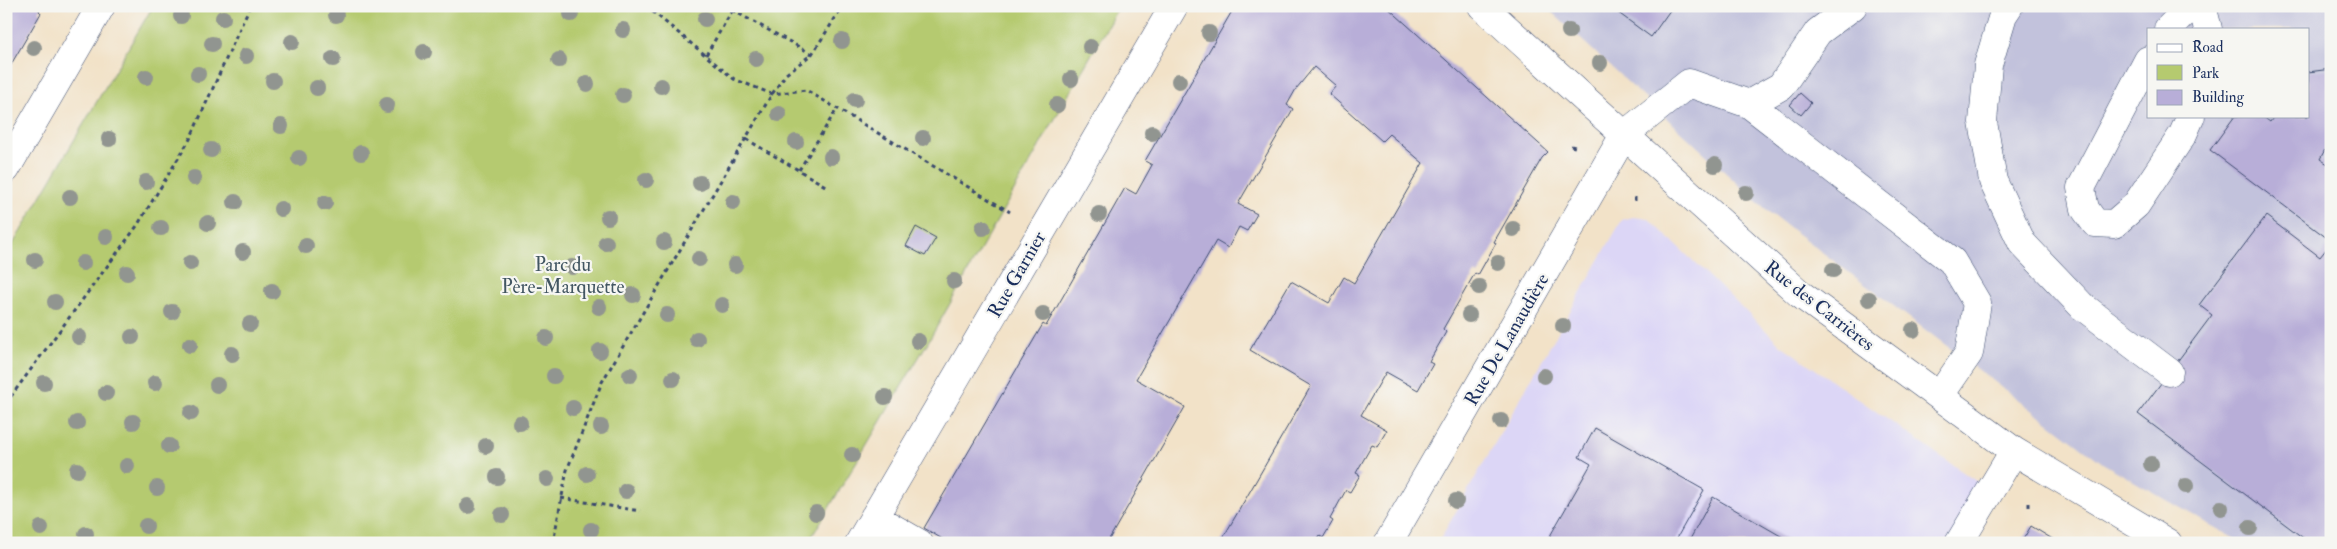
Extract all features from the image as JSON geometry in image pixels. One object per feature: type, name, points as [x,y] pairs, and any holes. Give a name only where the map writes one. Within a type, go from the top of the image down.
[{"type":"street","points":[[6,168],[101,6]]},
{"type":"street","name":"Rue Garnier","points":[[859,543],[1174,6]]},
{"type":"street","name":"Rue des Carrières","points":[[1482,6],[1800,294],[2014,451],[2168,543]]},
{"type":"street","points":[[1749,104],[1781,86],[1818,32],[1853,6]]},
{"type":"street","points":[[2009,6],[2003,15],[1988,65],[1985,94],[1983,122],[1993,181],[2022,243],[2082,306],[2169,372]]},
{"type":"street","points":[[2169,28],[2191,6]]},
{"type":"street","points":[[2202,6],[2208,28]]},
{"type":"street","points":[[2147,62],[2081,188],[2085,209],[2095,223],[2114,224],[2136,205],[2183,134],[2190,118]]},
{"type":"street","points":[[1624,135],[1689,83],[1749,104],[1952,260],[1977,303],[1969,353],[1940,395]]},
{"type":"street","name":"Rue De Lanaudière","points":[[1388,543],[1624,135]]},
{"type":"street","points":[[1958,543],[2014,451]]},
{"type":"street","points":[[874,516],[918,543]]},
{"type":"path","points":[[6,402],[137,226],[185,147],[250,6]]},
{"type":"path","points":[[646,6],[734,79],[772,94],[806,90],[1010,212]]},
{"type":"path","points":[[553,543],[567,470],[602,382],[772,94],[786,74],[812,54],[843,6]]},
{"type":"path","points":[[706,56],[734,8],[812,54]]},
{"type":"path","points":[[799,170],[837,109]]},
{"type":"path","points":[[746,138],[826,187]]},
{"type":"path","points":[[561,498],[640,511]]},
{"type":"shaded area","points":[[1545,6],[2331,6],[2331,543],[2242,543],[2104,464],[1766,210]]},
{"type":"shaded area","points":[[1633,217],[1649,219],[1781,345],[1983,486],[1950,543],[1438,543],[1622,220]]},
{"type":"green space","name":"Parc du Père-Marquette","points":[[153,6],[1119,6],[931,337],[808,543],[6,543],[6,256]]},
{"type":"building","points":[[6,6],[41,6],[39,11],[41,13],[6,73]]},
{"type":"building","points":[[1235,6],[1386,6],[1548,152],[1542,158],[1494,242],[1496,243],[1478,275],[1475,273],[1443,329],[1446,332],[1429,362],[1433,364],[1418,390],[1386,372],[1361,415],[1387,430],[1377,447],[1372,445],[1356,473],[1360,475],[1350,492],[1346,490],[1330,519],[1333,521],[1323,538],[1320,536],[1316,543],[1220,543],[1311,386],[1250,350],[1291,281],[1329,303],[1344,277],[1354,283],[1423,163],[1389,134],[1382,141],[1329,94],[1336,86],[1314,67],[1296,89],[1287,105],[1293,109],[1238,204],[1257,214],[1247,231],[1239,227],[1228,248],[1216,241],[1136,379],[1185,407],[1108,541],[1111,543],[949,543],[924,528],[1043,324],[1046,326],[1125,188],[1136,194],[1152,165],[1145,161]]},
{"type":"building","points":[[1609,6],[1673,6],[1651,37]]},
{"type":"building","points":[[2331,69],[2331,138],[2320,159],[2331,166],[2331,241],[2210,150],[2234,118],[2265,118],[2270,122],[2273,118],[2310,118],[2310,72]]},
{"type":"building","points":[[1800,93],[1811,103],[1801,115],[1790,105]]},
{"type":"building","points":[[2266,216],[2320,257],[2331,243],[2331,543],[2310,543],[2138,414],[2212,315],[2199,305]]},
{"type":"building","points":[[916,227],[936,238],[925,256],[906,246]]},
{"type":"building","points":[[1595,428],[1704,490],[1674,543],[1546,543],[1591,464],[1579,457]]},
{"type":"building","points":[[1713,497],[1793,543],[1688,543]]},
{"type":"building","points":[[2031,526],[2059,543],[2021,543]]}]
